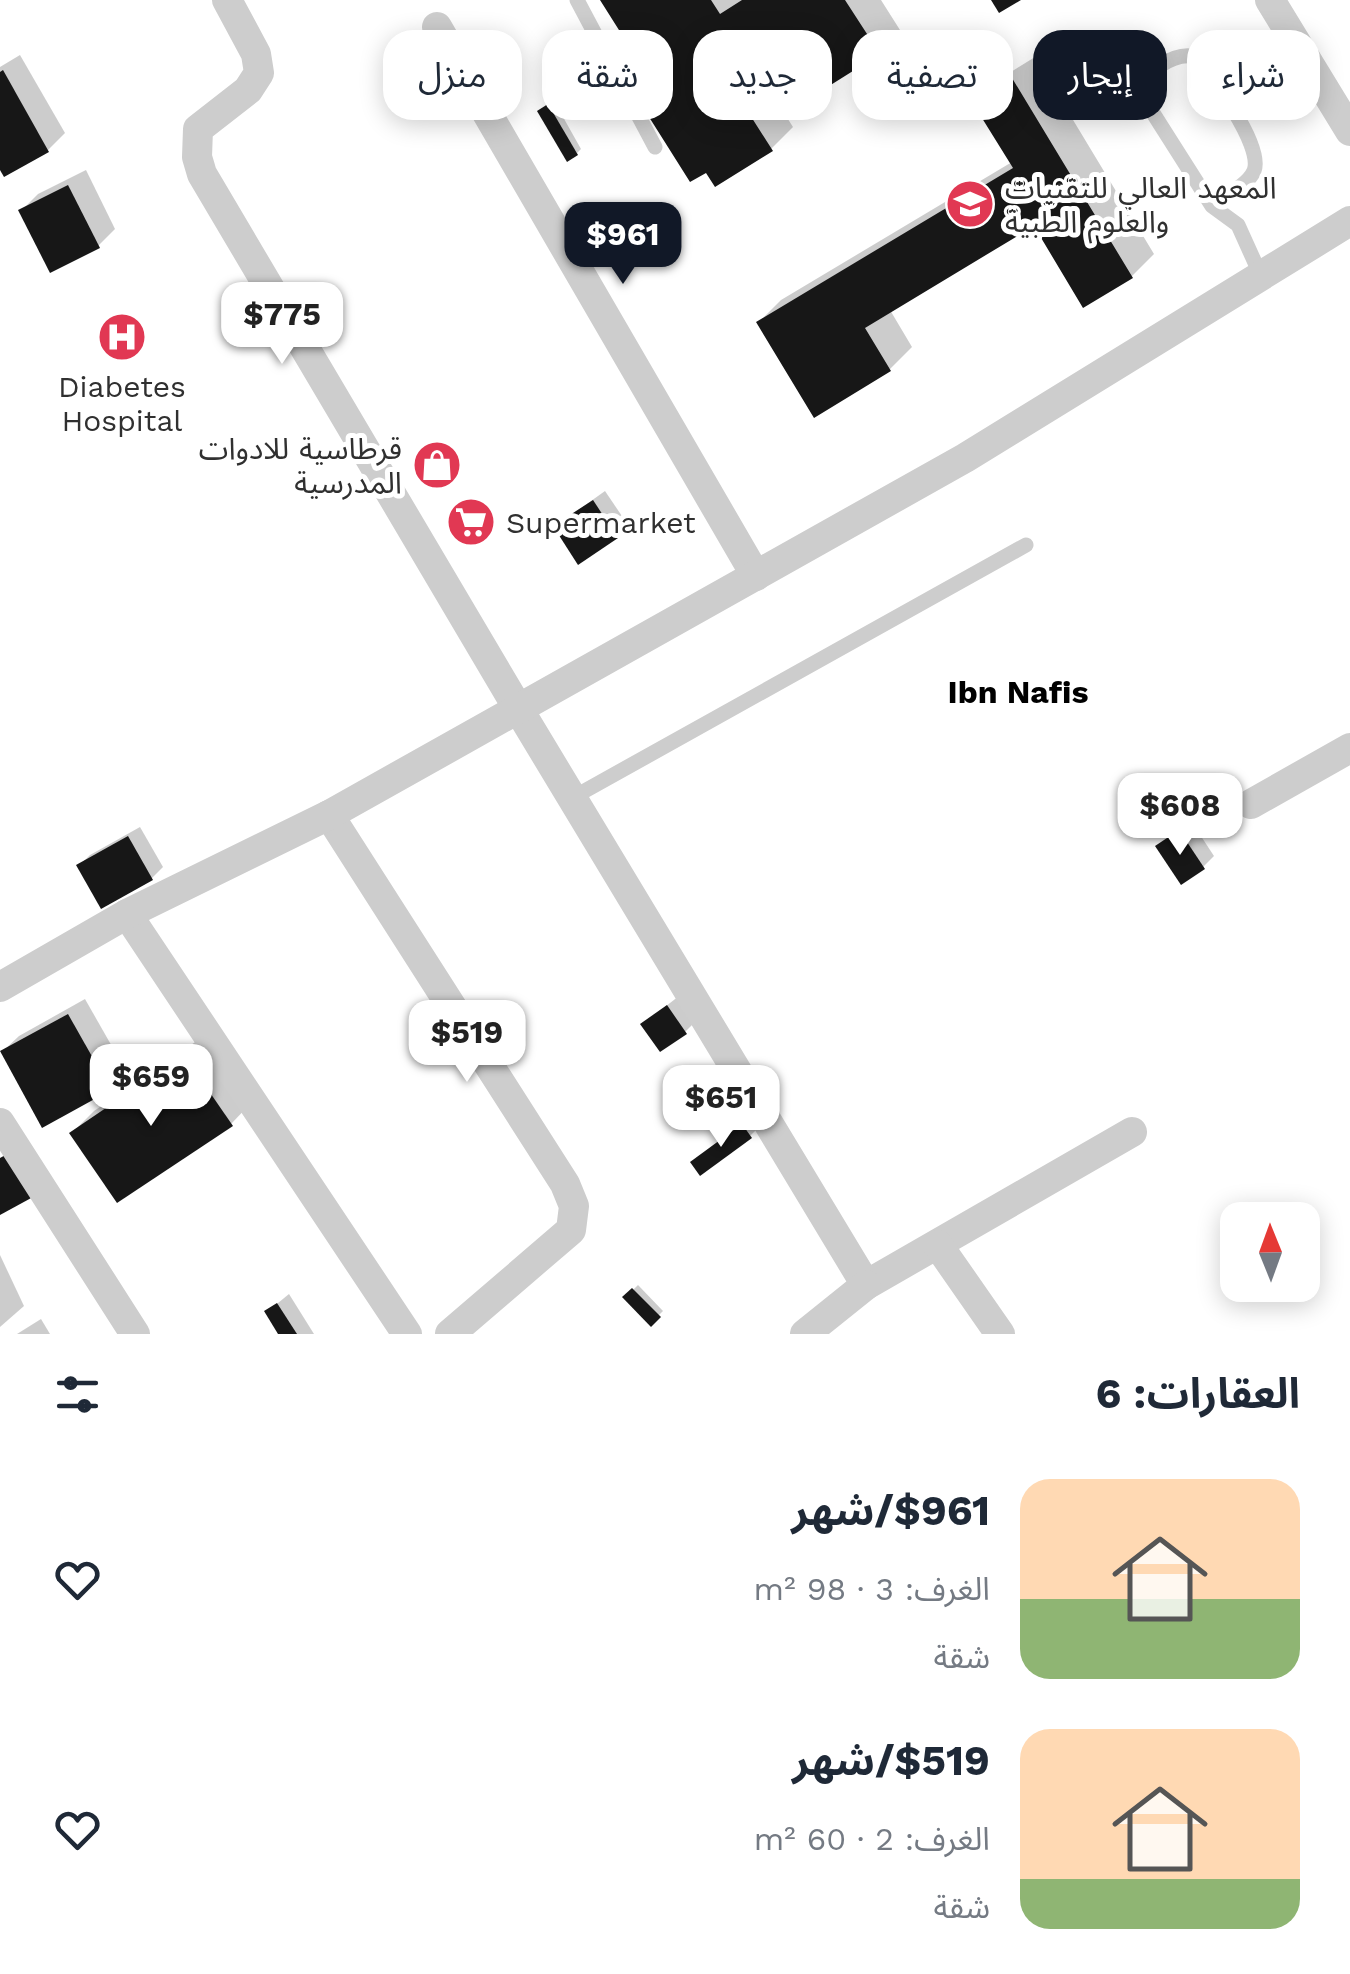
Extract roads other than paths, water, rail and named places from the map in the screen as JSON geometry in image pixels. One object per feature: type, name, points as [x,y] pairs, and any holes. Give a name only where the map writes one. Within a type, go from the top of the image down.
[{"type":"street","points":[[227,0],[256,54],[259,73],[248,90],[198,129],[196,157],[202,174],[866,1285]]},
{"type":"street","points":[[1270,0],[1350,131]]},
{"type":"street","points":[[437,28],[756,576]]},
{"type":"street","points":[[0,986],[127,914],[329,815],[965,458],[1350,220]]},
{"type":"street","points":[[1252,804],[1350,748]]},
{"type":"street","points":[[329,815],[565,1184],[574,1206],[571,1230],[450,1334]]},
{"type":"street","points":[[127,914],[407,1334]]},
{"type":"street","points":[[0,1123],[135,1334]]},
{"type":"street","points":[[805,1334],[866,1285],[1132,1132]]},
{"type":"street","points":[[938,1244],[1000,1334]]},
{"type":"lane","points":[[578,0],[655,147]]},
{"type":"lane","points":[[1212,206],[1250,177],[1255,160],[1242,125],[1212,78],[1192,56],[1182,55],[1153,72],[1139,91],[1212,206],[1238,225],[1261,276]]},
{"type":"lane","points":[[572,798],[1026,545]]},
{"type":"place","name":"المعهد العالي للتقنيات والعلوم الطبية","points":[[970,204]]},
{"type":"place","name":"Diabetes Hospital","points":[[122,337]]},
{"type":"place","name":"قرطاسية للادوات المدرسية","points":[[437,465]]},
{"type":"place","name":"Supermarket","points":[[471,522]]},
{"type":"district","name":"Ibn Nafis","points":[[1018,692]]}]
